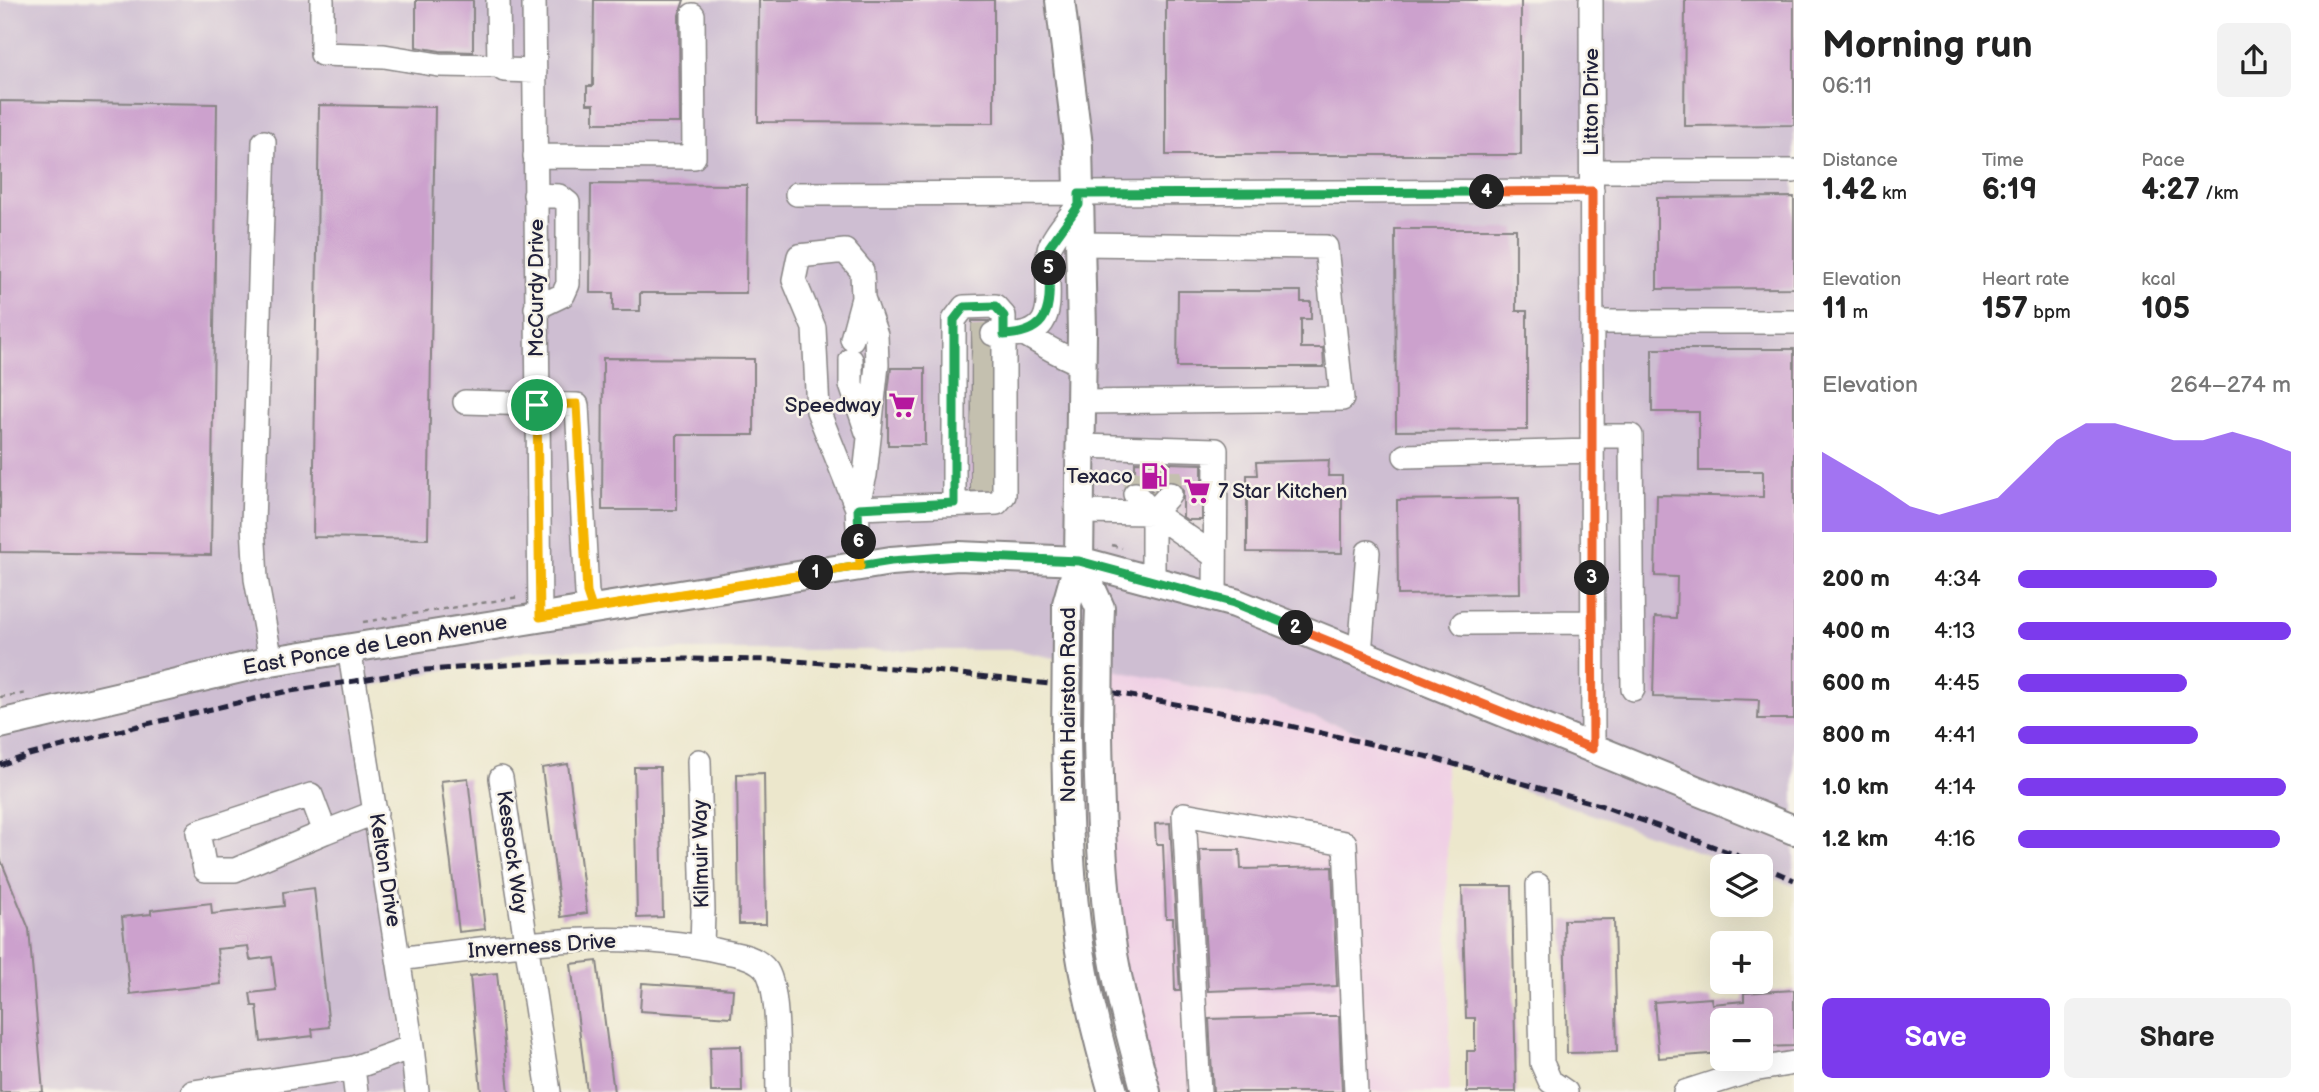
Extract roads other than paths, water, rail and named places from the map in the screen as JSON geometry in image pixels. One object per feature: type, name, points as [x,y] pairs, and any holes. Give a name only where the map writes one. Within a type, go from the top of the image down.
[{"type":"main road","points":[[1060,0],[1078,146],[1082,364],[1079,561]]},
{"type":"main road","name":"East Ponce de Leon Avenue","points":[[0,724],[271,661],[891,561],[958,556],[1079,561],[1235,603],[1794,830]]},
{"type":"main road","name":"North Hairston Road","points":[[1079,561],[1100,608],[1098,735],[1108,920],[1125,1016],[1146,1092]]},
{"type":"main road","name":"North Hairston Road","points":[[1079,561],[1067,604],[1067,805],[1076,924],[1094,1023],[1112,1092]]},
{"type":"street","points":[[322,0],[322,54],[384,56],[439,65],[499,66]]},
{"type":"street","points":[[498,0],[499,66],[504,70],[535,71]]},
{"type":"street","name":"McCurdy Drive","points":[[534,0],[540,617]]},
{"type":"street","name":"Litton Drive","points":[[1591,0],[1593,749]]},
{"type":"street","points":[[535,156],[694,157],[693,15]]},
{"type":"street","points":[[264,142],[253,525],[256,579],[271,661]]},
{"type":"street","points":[[797,194],[1079,199],[1794,171]]},
{"type":"street","points":[[535,195],[559,196],[568,203],[568,284],[563,295],[536,308]]},
{"type":"street","points":[[954,503],[982,405],[1047,314],[1050,298],[1049,247],[1079,199]]},
{"type":"street","points":[[1080,244],[1326,247],[1342,398],[1081,402]]},
{"type":"street","points":[[858,508],[818,411],[814,328],[794,280],[799,256],[845,251],[862,271],[863,298],[851,350],[851,385],[869,439]]},
{"type":"street","points":[[860,566],[858,508],[865,475],[877,355],[876,335],[863,298]]},
{"type":"street","points":[[1592,322],[1794,322]]},
{"type":"street","points":[[982,405],[1044,345],[1059,356],[1082,364]]},
{"type":"street","points":[[465,402],[577,404],[587,593],[592,608]]},
{"type":"street","points":[[858,508],[997,503],[1004,495],[982,405]]},
{"type":"street","points":[[1405,456],[1592,443],[1632,436],[1633,689]]},
{"type":"street","points":[[1081,446],[1152,455],[1216,450],[1214,598]]},
{"type":"street","points":[[1153,499],[1215,556]]},
{"type":"street","points":[[1080,512],[1153,499]]},
{"type":"street","points":[[1153,499],[1153,580]]},
{"type":"street","points":[[1592,520],[1632,522]]},
{"type":"street","points":[[1360,654],[1368,552]]},
{"type":"street","points":[[1592,583],[1632,583]]},
{"type":"street","points":[[1463,623],[1592,622]]},
{"type":"street","name":"Kelton Drive","points":[[349,648],[417,1092]]},
{"type":"street","points":[[1592,661],[1632,659]]},
{"type":"street","name":"Kilmuir Way","points":[[699,761],[702,947]]},
{"type":"street","name":"Kessock Way","points":[[500,778],[549,1092]]},
{"type":"street","points":[[325,832],[311,795],[198,832],[205,870],[235,870],[376,812]]},
{"type":"street","points":[[1199,1092],[1184,814],[1345,843],[1356,1092]]},
{"type":"street","points":[[1538,885],[1542,1063],[1550,1081],[1566,1092]]},
{"type":"street","name":"Inverness Drive","points":[[398,959],[525,943],[603,938],[702,947],[748,957],[762,964],[769,974],[774,991],[778,1092]]},
{"type":"street","points":[[193,1092],[352,1068],[412,1047]]},
{"type":"street","points":[[1685,1092],[1753,1070],[1794,1063]]},
{"type":"street","points":[[352,1068],[356,1092]]},
{"type":"tunnel","points":[[972,335],[993,334]]},
{"type":"tunnel","points":[[972,353],[993,355]]},
{"type":"tunnel","points":[[972,371],[993,371]]},
{"type":"tunnel","points":[[972,390],[993,390]]},
{"type":"tunnel","points":[[972,407],[993,406]]},
{"type":"tunnel","points":[[971,423],[993,424]]},
{"type":"tunnel","points":[[971,441],[992,442]]},
{"type":"tunnel","points":[[1135,457],[1135,494]]},
{"type":"tunnel","points":[[1152,457],[1153,494]]},
{"type":"tunnel","points":[[1170,457],[1170,494]]},
{"type":"tunnel","points":[[971,461],[992,461]]},
{"type":"tunnel","points":[[971,479],[992,479]]},
{"type":"railway","points":[[0,765],[130,728],[284,692],[425,670],[554,662],[782,660],[934,671],[1093,689],[1263,720],[1429,757],[1600,805],[1731,853],[1794,880]]},
{"type":"place","name":"Speedway","points":[[902,405]]},
{"type":"place","name":"Texaco","points":[[1154,476]]},
{"type":"place","name":"7 Star Kitchen","points":[[1197,491]]}]
